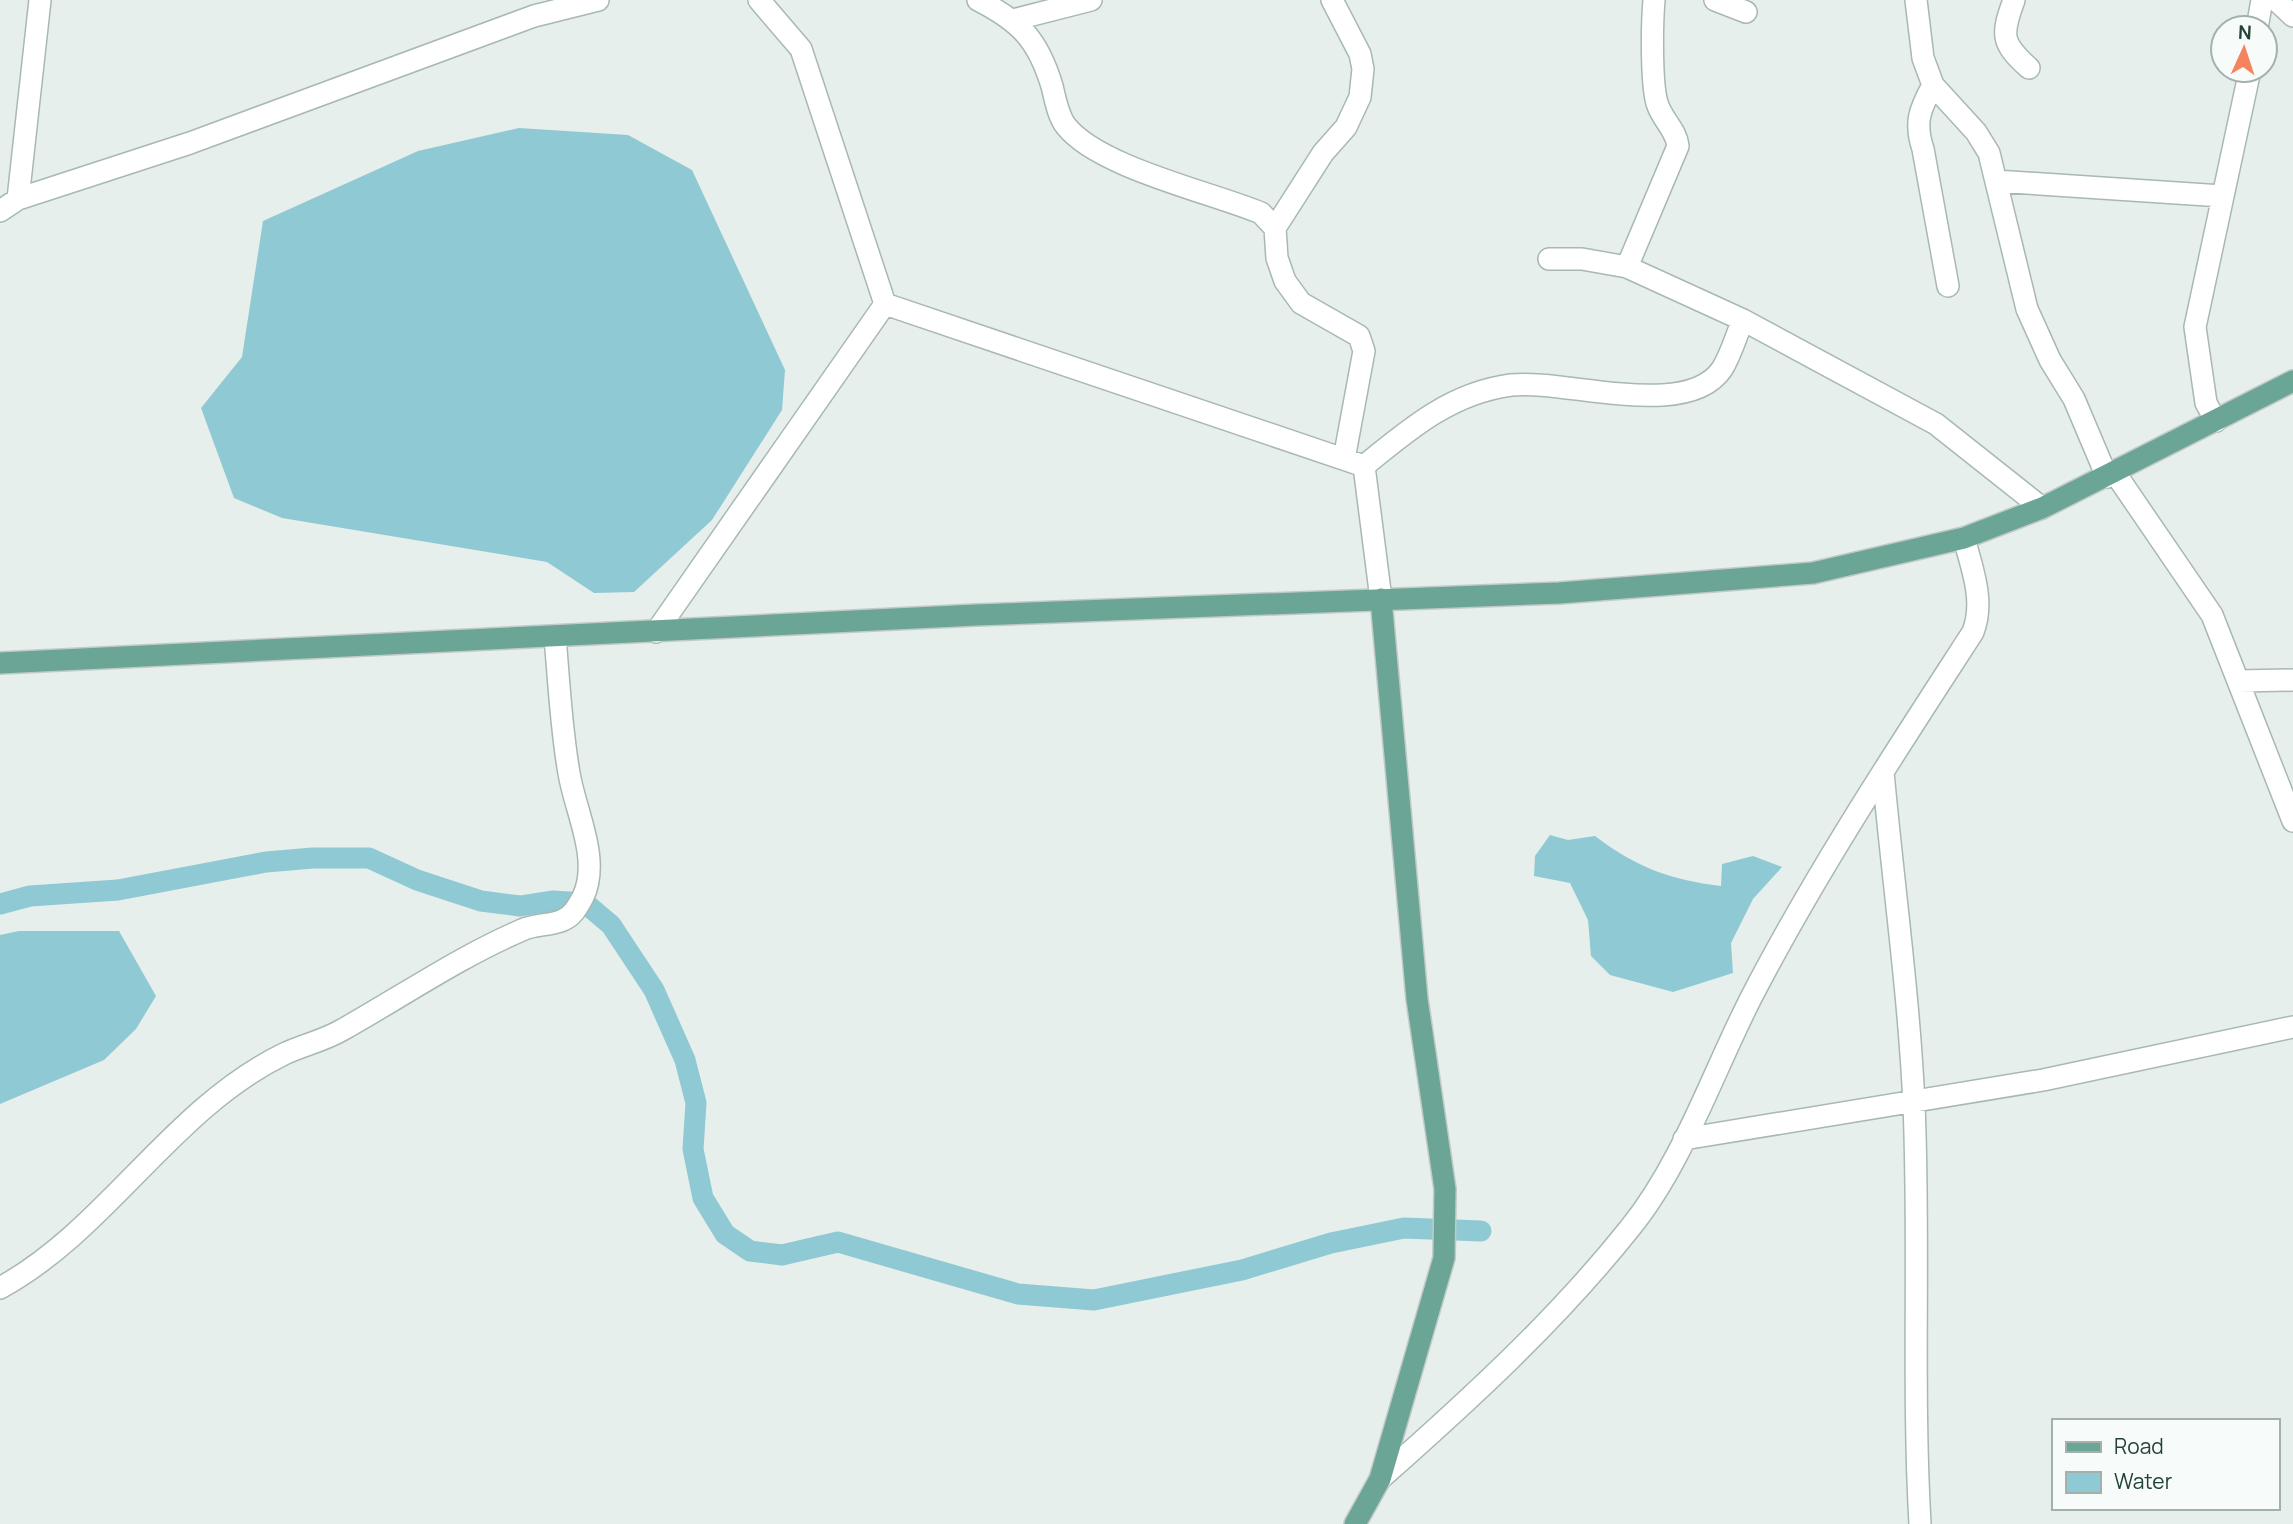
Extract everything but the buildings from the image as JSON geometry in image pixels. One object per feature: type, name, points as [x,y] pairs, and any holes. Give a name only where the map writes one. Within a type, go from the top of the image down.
[{"type":"main road","points":[[0,663],[1559,593],[1813,573],[1964,538],[2042,508],[2293,381]]},
{"type":"main road","points":[[1355,1524],[1380,1479],[1444,1258],[1445,1189],[1417,999],[1381,600]]},
{"type":"street","points":[[18,199],[40,0]]},
{"type":"street","points":[[0,211],[18,199],[190,143],[534,16],[598,0]]},
{"type":"street","points":[[759,0],[801,49],[885,304]]},
{"type":"street","points":[[978,0],[1013,20],[1028,33],[1043,57],[1066,125],[1101,155],[1261,213],[1275,228],[1278,258],[1285,281],[1301,303],[1359,336],[1364,351],[1354,463],[1381,600]]},
{"type":"street","points":[[1013,20],[1091,0]]},
{"type":"street","points":[[1275,228],[1323,153],[1346,127],[1360,97],[1363,69],[1360,54],[1332,0]]},
{"type":"street","points":[[1627,267],[1678,146],[1676,133],[1665,123],[1656,101],[1654,0]]},
{"type":"street","points":[[1715,0],[1746,12]]},
{"type":"street","points":[[1916,0],[1923,58],[1933,85],[1976,132],[1989,153],[2027,309],[2050,360],[2074,399],[2111,475],[2213,615],[2293,821]]},
{"type":"street","points":[[2014,0],[2005,37],[2011,51],[2029,68]]},
{"type":"street","points":[[2276,0],[2293,16]]},
{"type":"street","points":[[2209,425],[2195,327],[2247,84]]},
{"type":"street","points":[[1933,85],[1920,107],[1917,130],[1923,149],[1948,286]]},
{"type":"street","points":[[1996,181],[2222,196]]},
{"type":"street","points":[[1549,260],[1582,259],[1627,267],[1743,320],[1936,424],[2042,508]]},
{"type":"street","points":[[885,304],[1354,463]]},
{"type":"street","points":[[656,632],[885,304]]},
{"type":"street","points":[[1354,463],[1438,409],[1479,392],[1513,385],[1673,395],[1703,387],[1721,369],[1743,320]]},
{"type":"street","points":[[1380,1479],[1499,1373],[1631,1227],[1684,1139],[1753,994],[1883,772],[1979,618],[1978,593],[1964,538]]},
{"type":"street","points":[[0,1289],[41,1263],[193,1118],[260,1068],[285,1053],[310,1046],[342,1030],[524,929],[564,920],[579,903],[589,871],[582,820],[569,776],[555,637]]},
{"type":"street","points":[[2238,681],[2293,680]]},
{"type":"street","points":[[1883,772],[1914,1102],[1917,1205],[1914,1392],[1920,1524]]},
{"type":"street","points":[[1684,1139],[2043,1080],[2293,1027]]},
{"type":"water","points":[[519,128],[628,135],[692,170],[785,370],[782,410],[712,520],[634,592],[594,593],[547,562],[282,518],[234,498],[201,408],[242,357],[263,221],[418,151]]},
{"type":"water","points":[[1550,835],[1568,840],[1595,836],[1625,856],[1654,870],[1686,880],[1721,886],[1722,864],[1753,856],[1782,867],[1753,899],[1731,943],[1733,973],[1673,992],[1610,975],[1591,956],[1588,920],[1570,883],[1534,876],[1535,856]]},
{"type":"water","points":[[19,931],[119,931],[156,996],[136,1029],[104,1060],[0,1104],[0,935]]},
{"type":"waterway","points":[[0,904],[30,896],[118,890],[266,862],[313,858],[369,858],[417,880],[481,901],[520,906],[552,901],[585,903],[611,925],[654,990],[685,1060],[696,1103],[693,1149],[703,1198],[725,1234],[750,1251],[782,1255],[838,1242],[1018,1294],[1094,1300],[1242,1270],[1331,1243],[1404,1228],[1481,1231]]}]
